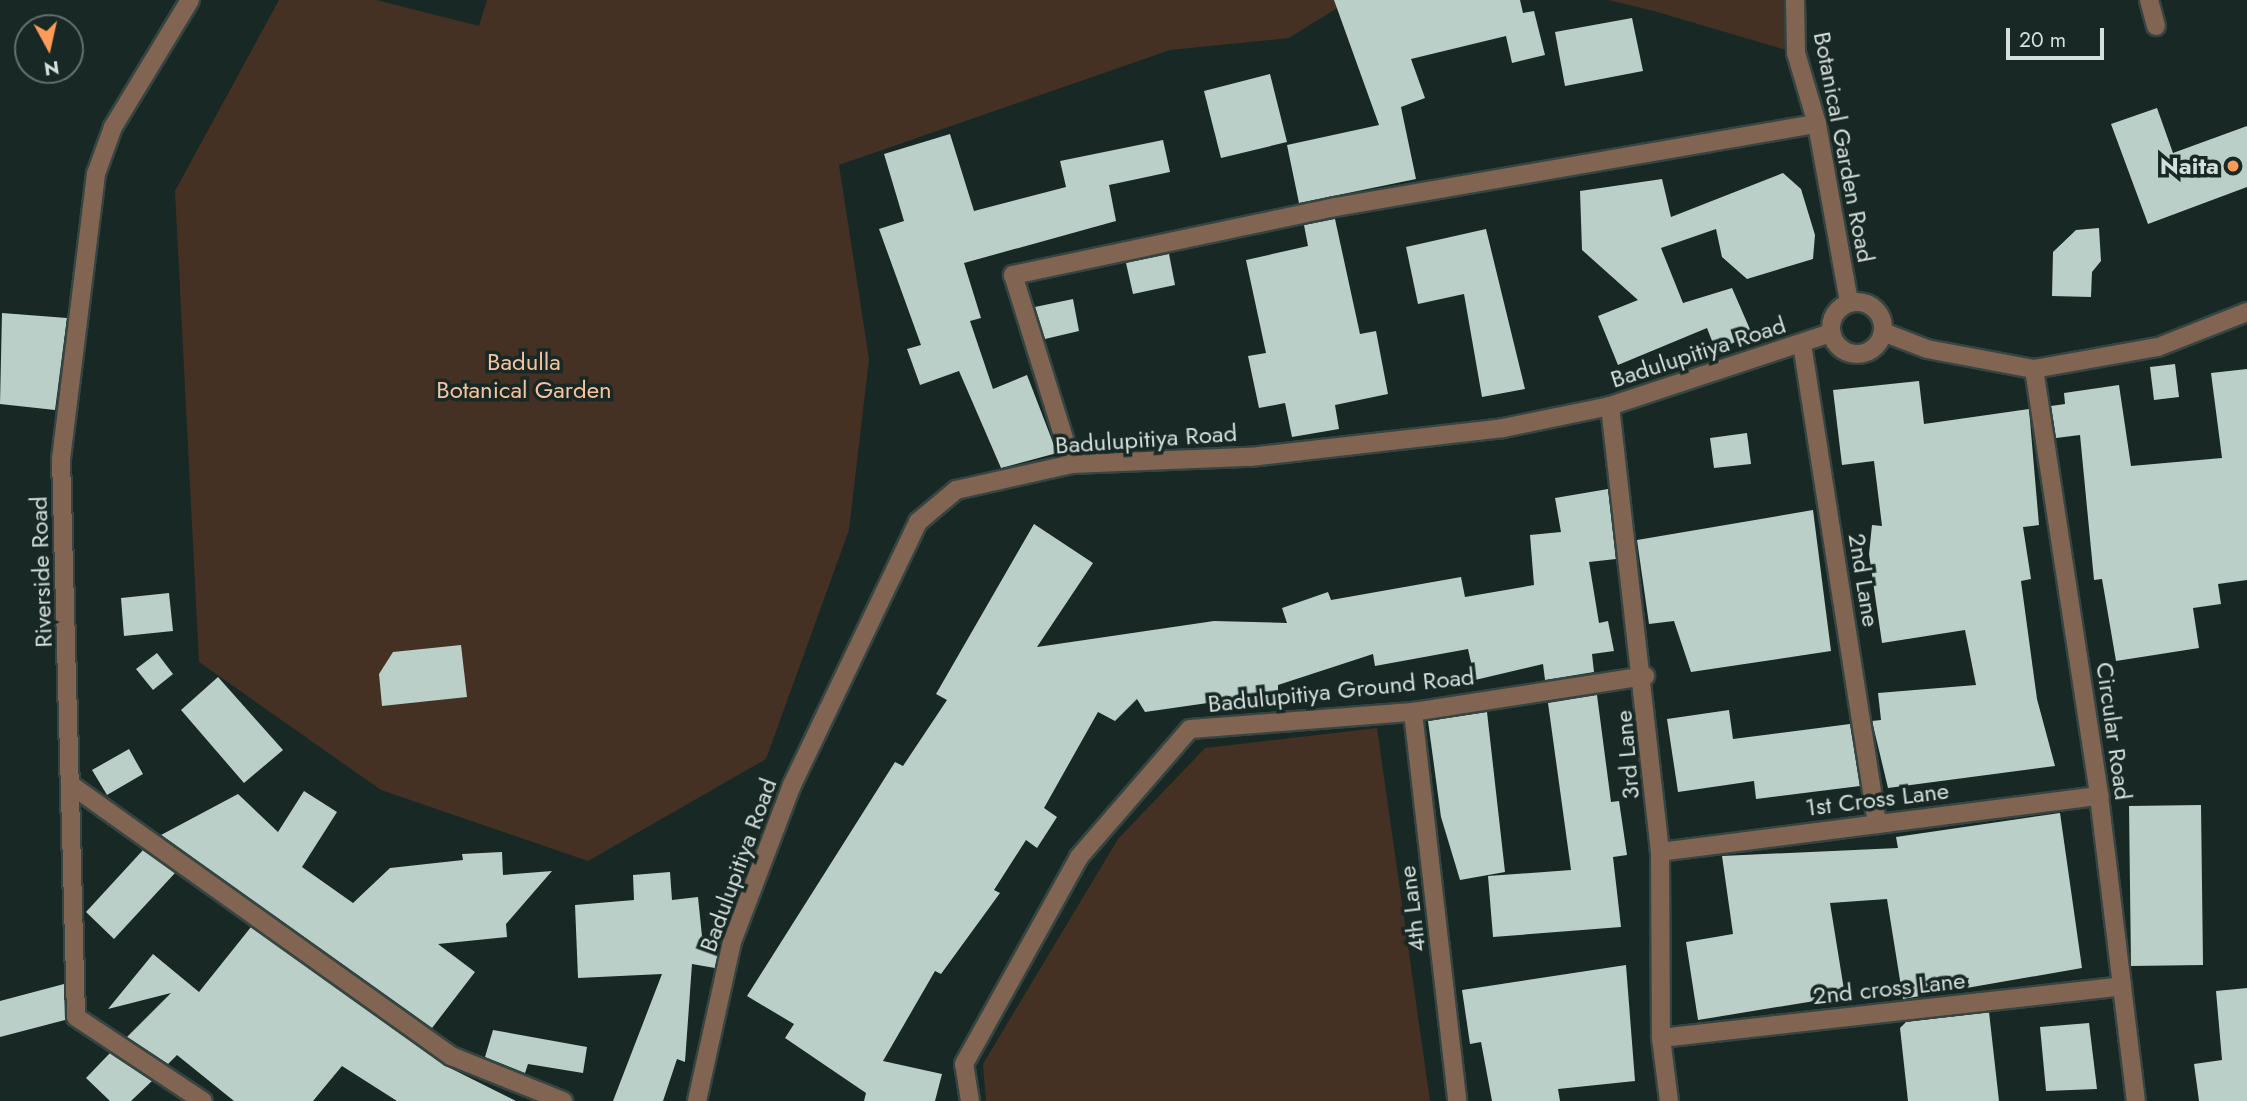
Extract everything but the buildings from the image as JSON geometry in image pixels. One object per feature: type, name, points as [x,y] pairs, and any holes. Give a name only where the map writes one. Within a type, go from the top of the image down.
[{"type":"street","name":"Riverside Road","points":[[190,0],[113,127],[96,174],[61,458],[75,787],[76,1017],[203,1101]]},
{"type":"street","name":"Botanical Garden Road","points":[[1795,0],[1796,53],[1817,124],[1849,302]]},
{"type":"street","points":[[2149,0],[2156,26]]},
{"type":"street","points":[[1072,464],[1013,275],[1335,207],[1817,124]]},
{"type":"street","points":[[1883,332],[1874,347],[1857,354],[1840,348],[1831,333],[1832,318],[1849,302],[1874,307],[1883,332],[1927,349],[2034,369],[2158,347],[2247,312]]},
{"type":"street","name":"Badulupitiya Road","points":[[697,1101],[732,942],[782,809],[918,522],[956,490],[1072,464],[1250,457],[1448,436],[1610,406],[1831,333]]},
{"type":"street","name":"2nd Lane","points":[[1802,344],[1877,824]]},
{"type":"street","name":"Circular Road","points":[[2034,369],[2099,796],[2136,1101]]},
{"type":"street","name":"3rd Lane","points":[[1610,406],[1645,676],[1660,852],[1661,1038],[1670,1101]]},
{"type":"street","name":"Badulupitiya Ground Road","points":[[971,1101],[964,1064],[1079,857],[1190,729],[1413,712],[1645,676]]},
{"type":"street","name":"4th Lane","points":[[1413,712],[1457,1101]]},
{"type":"street","points":[[75,787],[451,1056],[562,1101]]},
{"type":"street","name":"1st Cross Lane","points":[[1660,852],[2099,796]]},
{"type":"street","name":"2nd cross Lane","points":[[1661,1038],[2122,986]]},
{"type":"green space","name":"Badulla Botanical Garden","points":[[279,0],[376,0],[479,26],[487,0],[1350,0],[1289,38],[1170,50],[839,165],[869,359],[849,530],[766,759],[588,861],[381,790],[199,662],[175,191]]},
{"type":"green space","points":[[1608,0],[1795,0],[1796,53],[1654,11]]},
{"type":"green space","points":[[1377,728],[1430,1101],[986,1101],[983,1064],[1118,839],[1205,748]]},
{"type":"place","name":"Naita","points":[[2233,166]]}]
